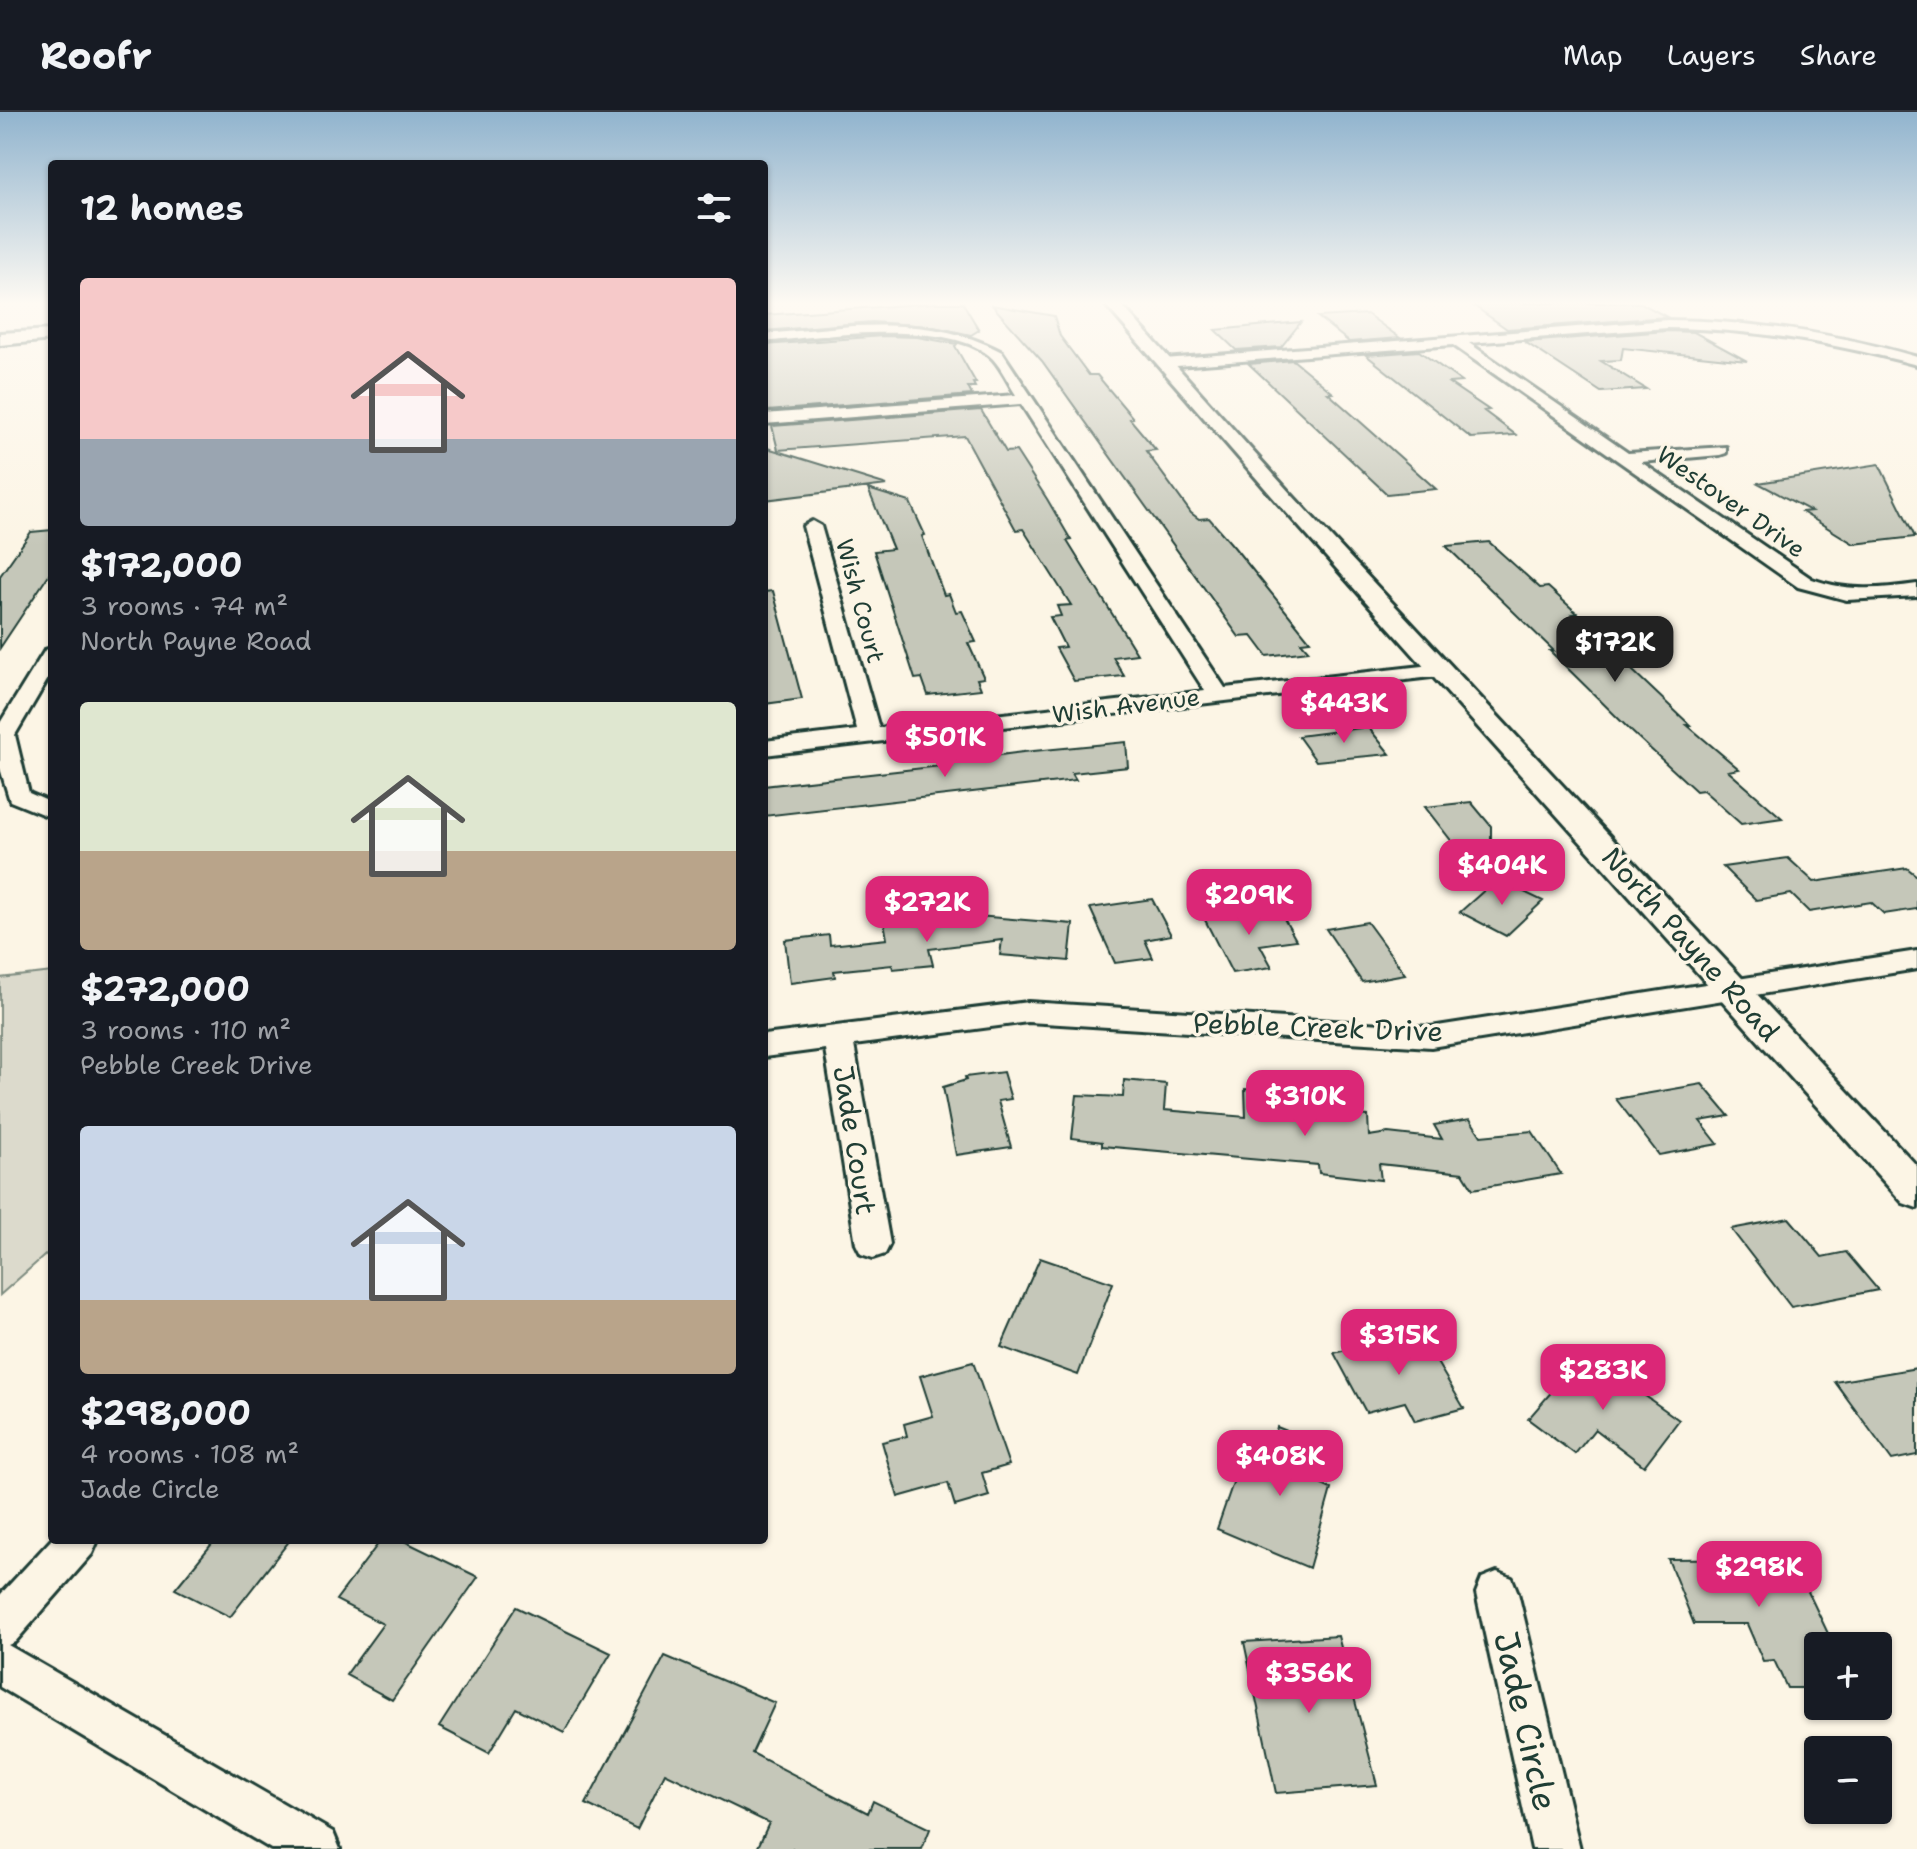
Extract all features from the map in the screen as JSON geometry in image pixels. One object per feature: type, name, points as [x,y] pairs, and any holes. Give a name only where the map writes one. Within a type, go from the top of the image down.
[{"type":"street","points":[[1016,384],[1219,695]]},
{"type":"street","name":"North Payne Road","points":[[1183,384],[1917,1192]]},
{"type":"street","name":"Westover Drive","points":[[1519,384],[1805,583],[1826,591],[1856,596],[1917,590]]},
{"type":"street","points":[[768,419],[1026,399]]},
{"type":"street","points":[[1627,458],[1720,450]]},
{"type":"street","name":"Wish Court","points":[[812,526],[870,736]]},
{"type":"street","points":[[48,661],[4,735],[18,796],[48,810]]},
{"type":"street","name":"Wish Avenue","points":[[768,748],[1440,670]]},
{"type":"street","name":"Pebble Creek Drive","points":[[768,1045],[1028,1012],[1431,1037],[1917,960]]},
{"type":"street","name":"Jade Court","points":[[838,1035],[873,1244]]},
{"type":"street","points":[[0,1627],[74,1544]]},
{"type":"street","name":"Jade Circle","points":[[1497,1593],[1556,1849]]},
{"type":"street","points":[[0,1663],[316,1849]]},
{"type":"shaded area","points":[[48,972],[48,1253],[0,1295],[0,978]]},
{"type":"building","points":[[768,384],[974,384],[975,387],[968,387],[972,395],[768,411]]},
{"type":"building","points":[[1058,384],[1105,384],[1156,450],[1146,451],[1191,513],[1199,519],[1209,518],[1234,547],[1310,641],[1301,642],[1309,651],[1267,656],[1252,636],[1239,637]]},
{"type":"building","points":[[1270,384],[1322,384],[1333,393],[1328,393],[1436,489],[1387,494]]},
{"type":"building","points":[[1403,384],[1451,384],[1489,410],[1484,411],[1516,435],[1471,438]]},
{"type":"building","points":[[1589,384],[1638,384],[1646,389],[1601,392]]},
{"type":"building","points":[[981,410],[1006,452],[1016,451],[1047,499],[1071,540],[1067,541],[1137,654],[1113,657],[1124,676],[1074,681],[1056,648],[1065,647],[1050,617],[1061,616],[1057,606],[1071,605],[1023,529],[1016,530],[965,436],[778,450],[772,426]]},
{"type":"building","points":[[768,448],[887,485],[768,500]]},
{"type":"building","points":[[1879,464],[1915,537],[1854,544],[1802,512],[1811,511],[1758,483]]},
{"type":"building","points":[[868,489],[910,502],[925,535],[922,536],[944,595],[949,594],[956,612],[962,611],[976,642],[968,643],[984,678],[977,679],[981,689],[928,695],[922,678],[915,679],[874,551],[893,549]]},
{"type":"building","points":[[48,530],[48,576],[0,648],[0,576],[31,532]]},
{"type":"building","points":[[1489,542],[1540,588],[1548,587],[1578,614],[1573,614],[1690,725],[1687,725],[1739,769],[1728,771],[1782,818],[1741,824],[1703,790],[1696,791],[1631,731],[1446,546]]},
{"type":"building","points":[[773,591],[802,699],[768,703],[768,592]]},
{"type":"building","points":[[1368,727],[1390,754],[1316,761],[1298,736]]},
{"type":"building","points":[[1126,742],[1128,767],[1072,773],[1076,780],[768,816],[768,786],[941,766],[939,763]]},
{"type":"building","points":[[1471,802],[1491,826],[1491,842],[1453,843],[1425,807]]},
{"type":"building","points":[[1788,858],[1814,882],[1907,868],[1917,876],[1917,909],[1884,914],[1871,902],[1809,912],[1791,894],[1756,900],[1723,867]]},
{"type":"building","points":[[1497,879],[1543,901],[1506,936],[1460,912]]},
{"type":"building","points":[[1152,899],[1171,935],[1145,940],[1153,958],[1115,963],[1090,908]]},
{"type":"building","points":[[1278,908],[1296,940],[1260,945],[1272,967],[1232,973],[1204,918]]},
{"type":"building","points":[[954,914],[1073,924],[1069,961],[1000,955],[1002,940],[929,949],[933,965],[893,969],[892,965],[834,971],[835,977],[790,983],[785,940],[829,935],[830,945],[887,939],[884,922]]},
{"type":"building","points":[[1367,922],[1405,974],[1362,982],[1326,929]]},
{"type":"building","points":[[1003,1072],[1011,1099],[998,1101],[1011,1147],[956,1155],[943,1087],[966,1080],[965,1077]]},
{"type":"building","points":[[1124,1080],[1166,1084],[1164,1110],[1246,1117],[1245,1089],[1283,1092],[1284,1108],[1368,1116],[1369,1136],[1388,1133],[1442,1139],[1434,1125],[1470,1119],[1481,1136],[1532,1131],[1561,1174],[1473,1189],[1463,1173],[1379,1164],[1381,1180],[1319,1173],[1318,1165],[1102,1146],[1102,1142],[1072,1138],[1077,1095],[1123,1097]]},
{"type":"building","points":[[1702,1084],[1729,1116],[1700,1121],[1718,1144],[1659,1155],[1616,1099]]},
{"type":"building","points":[[1789,1218],[1822,1257],[1846,1252],[1878,1290],[1791,1307],[1731,1229]]},
{"type":"building","points":[[1040,1258],[1113,1283],[1078,1375],[1001,1347]]},
{"type":"building","points":[[1419,1332],[1464,1408],[1415,1421],[1405,1402],[1366,1412],[1334,1353]]},
{"type":"building","points":[[1585,1353],[1679,1420],[1644,1466],[1595,1429],[1575,1454],[1528,1419]]},
{"type":"building","points":[[973,1362],[1009,1465],[982,1473],[989,1496],[955,1506],[948,1483],[898,1497],[882,1442],[907,1436],[904,1424],[933,1416],[920,1376]]},
{"type":"building","points":[[1917,1368],[1917,1455],[1892,1460],[1835,1382]]},
{"type":"building","points":[[1277,1427],[1332,1449],[1322,1485],[1331,1489],[1309,1568],[1217,1529],[1244,1451],[1266,1461]]},
{"type":"building","points":[[212,1544],[287,1544],[230,1617],[175,1589]]},
{"type":"building","points":[[378,1544],[410,1544],[478,1577],[392,1700],[346,1675],[383,1624],[336,1600]]},
{"type":"building","points":[[1792,1558],[1827,1632],[1804,1632],[1804,1688],[1787,1688],[1774,1660],[1763,1661],[1747,1624],[1694,1624],[1668,1559]]},
{"type":"building","points":[[516,1607],[611,1653],[564,1732],[516,1708],[489,1753],[439,1727]]},
{"type":"building","points":[[1338,1636],[1377,1785],[1276,1793],[1244,1642]]},
{"type":"building","points":[[665,1656],[775,1703],[752,1753],[868,1813],[873,1801],[930,1829],[922,1849],[757,1849],[769,1823],[665,1773],[637,1829],[586,1804]]}]
